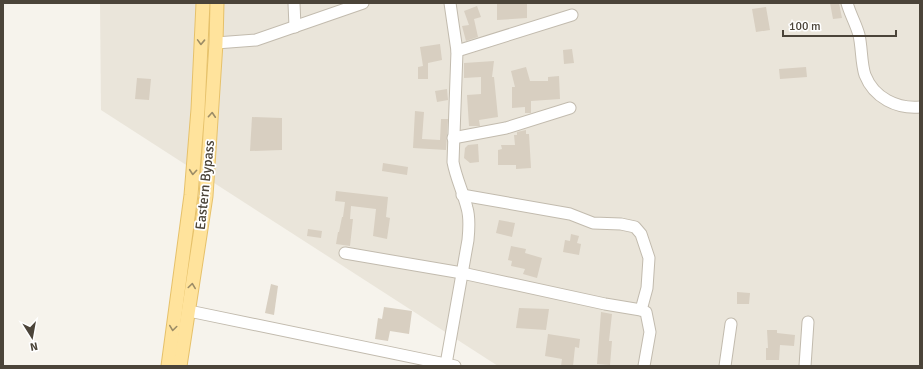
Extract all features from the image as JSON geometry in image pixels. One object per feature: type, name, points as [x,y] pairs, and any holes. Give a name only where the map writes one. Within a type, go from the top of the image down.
[{"type":"main road","name":"Eastern Bypass","points":[[168,366],[192,195],[203,3]]},
{"type":"main road","name":"Eastern Bypass","points":[[180,366],[206,196],[216,43],[217,3]]},
{"type":"street","points":[[294,3],[295,27]]},
{"type":"street","points":[[216,43],[256,40],[363,3]]},
{"type":"street","points":[[189,311],[450,365],[469,224],[467,208],[453,162],[457,51],[450,3]]},
{"type":"street","points":[[847,3],[859,35],[865,75],[874,92],[893,104],[908,108],[920,107]]},
{"type":"street","points":[[457,51],[572,15]]},
{"type":"street","points":[[453,138],[506,128],[570,108]]},
{"type":"street","points":[[462,194],[570,214],[593,223],[621,224],[635,227],[641,234],[649,258],[647,288],[641,310]]},
{"type":"street","points":[[345,253],[462,273],[605,304],[641,310],[646,312],[650,332],[644,366]]},
{"type":"street","points":[[805,366],[808,322]]},
{"type":"street","points":[[725,366],[731,324]]},
{"type":"shaded area","points":[[100,3],[920,3],[920,366],[498,366],[101,110]]},
{"type":"building","points":[[497,3],[527,3],[527,18],[497,20]]},
{"type":"building","points":[[830,3],[839,3],[842,18],[833,19]]},
{"type":"building","points":[[477,6],[481,17],[474,19],[478,37],[466,41],[462,26],[469,25],[464,11]]},
{"type":"building","points":[[766,7],[770,30],[756,32],[752,9]]},
{"type":"building","points":[[440,44],[442,60],[428,63],[428,79],[418,79],[418,67],[423,66],[420,47]]},
{"type":"building","points":[[572,49],[574,63],[564,64],[563,50]]},
{"type":"building","points":[[494,61],[492,77],[494,77],[498,117],[479,120],[480,126],[469,126],[467,95],[481,94],[481,77],[464,78],[464,63]]},
{"type":"building","points":[[526,67],[530,81],[548,81],[548,77],[559,76],[560,99],[531,101],[531,113],[525,113],[525,107],[512,108],[512,87],[515,87],[511,71]]},
{"type":"building","points":[[806,67],[807,77],[780,79],[779,69]]},
{"type":"building","points":[[137,78],[151,79],[149,100],[135,99]]},
{"type":"building","points":[[447,89],[448,100],[437,102],[435,91]]},
{"type":"building","points":[[415,111],[424,112],[422,139],[440,140],[441,119],[448,119],[446,150],[413,148]]},
{"type":"building","points":[[252,117],[282,118],[282,150],[250,151]]},
{"type":"building","points":[[526,130],[526,134],[529,134],[531,168],[516,169],[516,165],[498,165],[498,150],[502,149],[501,145],[515,145],[514,135],[517,135],[517,132]]},
{"type":"building","points":[[478,144],[479,162],[470,163],[464,158],[465,148],[468,145]]},
{"type":"building","points":[[383,163],[408,167],[407,175],[382,171]]},
{"type":"building","points":[[336,191],[388,197],[386,217],[390,218],[387,239],[373,236],[376,209],[351,206],[350,219],[353,219],[350,246],[336,244],[345,202],[335,201]]},
{"type":"building","points":[[499,220],[515,223],[512,237],[496,233]]},
{"type":"building","points":[[308,229],[322,231],[321,238],[307,236]]},
{"type":"building","points":[[571,234],[579,236],[577,243],[581,244],[579,255],[563,252],[565,240],[570,241]]},
{"type":"building","points":[[511,246],[526,249],[525,253],[542,258],[537,278],[523,274],[525,269],[511,266],[512,261],[508,260]]},
{"type":"building","points":[[271,284],[278,286],[274,315],[265,313]]},
{"type":"building","points":[[737,292],[750,293],[749,304],[737,304]]},
{"type":"building","points":[[384,307],[412,311],[409,334],[390,331],[388,341],[375,339],[378,318],[382,319]]},
{"type":"building","points":[[519,308],[549,309],[546,330],[516,328]]},
{"type":"building","points":[[601,312],[612,314],[609,341],[612,341],[610,365],[597,364]]},
{"type":"building","points":[[767,330],[777,330],[777,333],[795,335],[794,346],[780,345],[779,360],[766,360],[766,348],[768,348]]},
{"type":"building","points":[[548,334],[580,339],[579,348],[575,347],[573,366],[561,366],[562,359],[545,356]]}]
